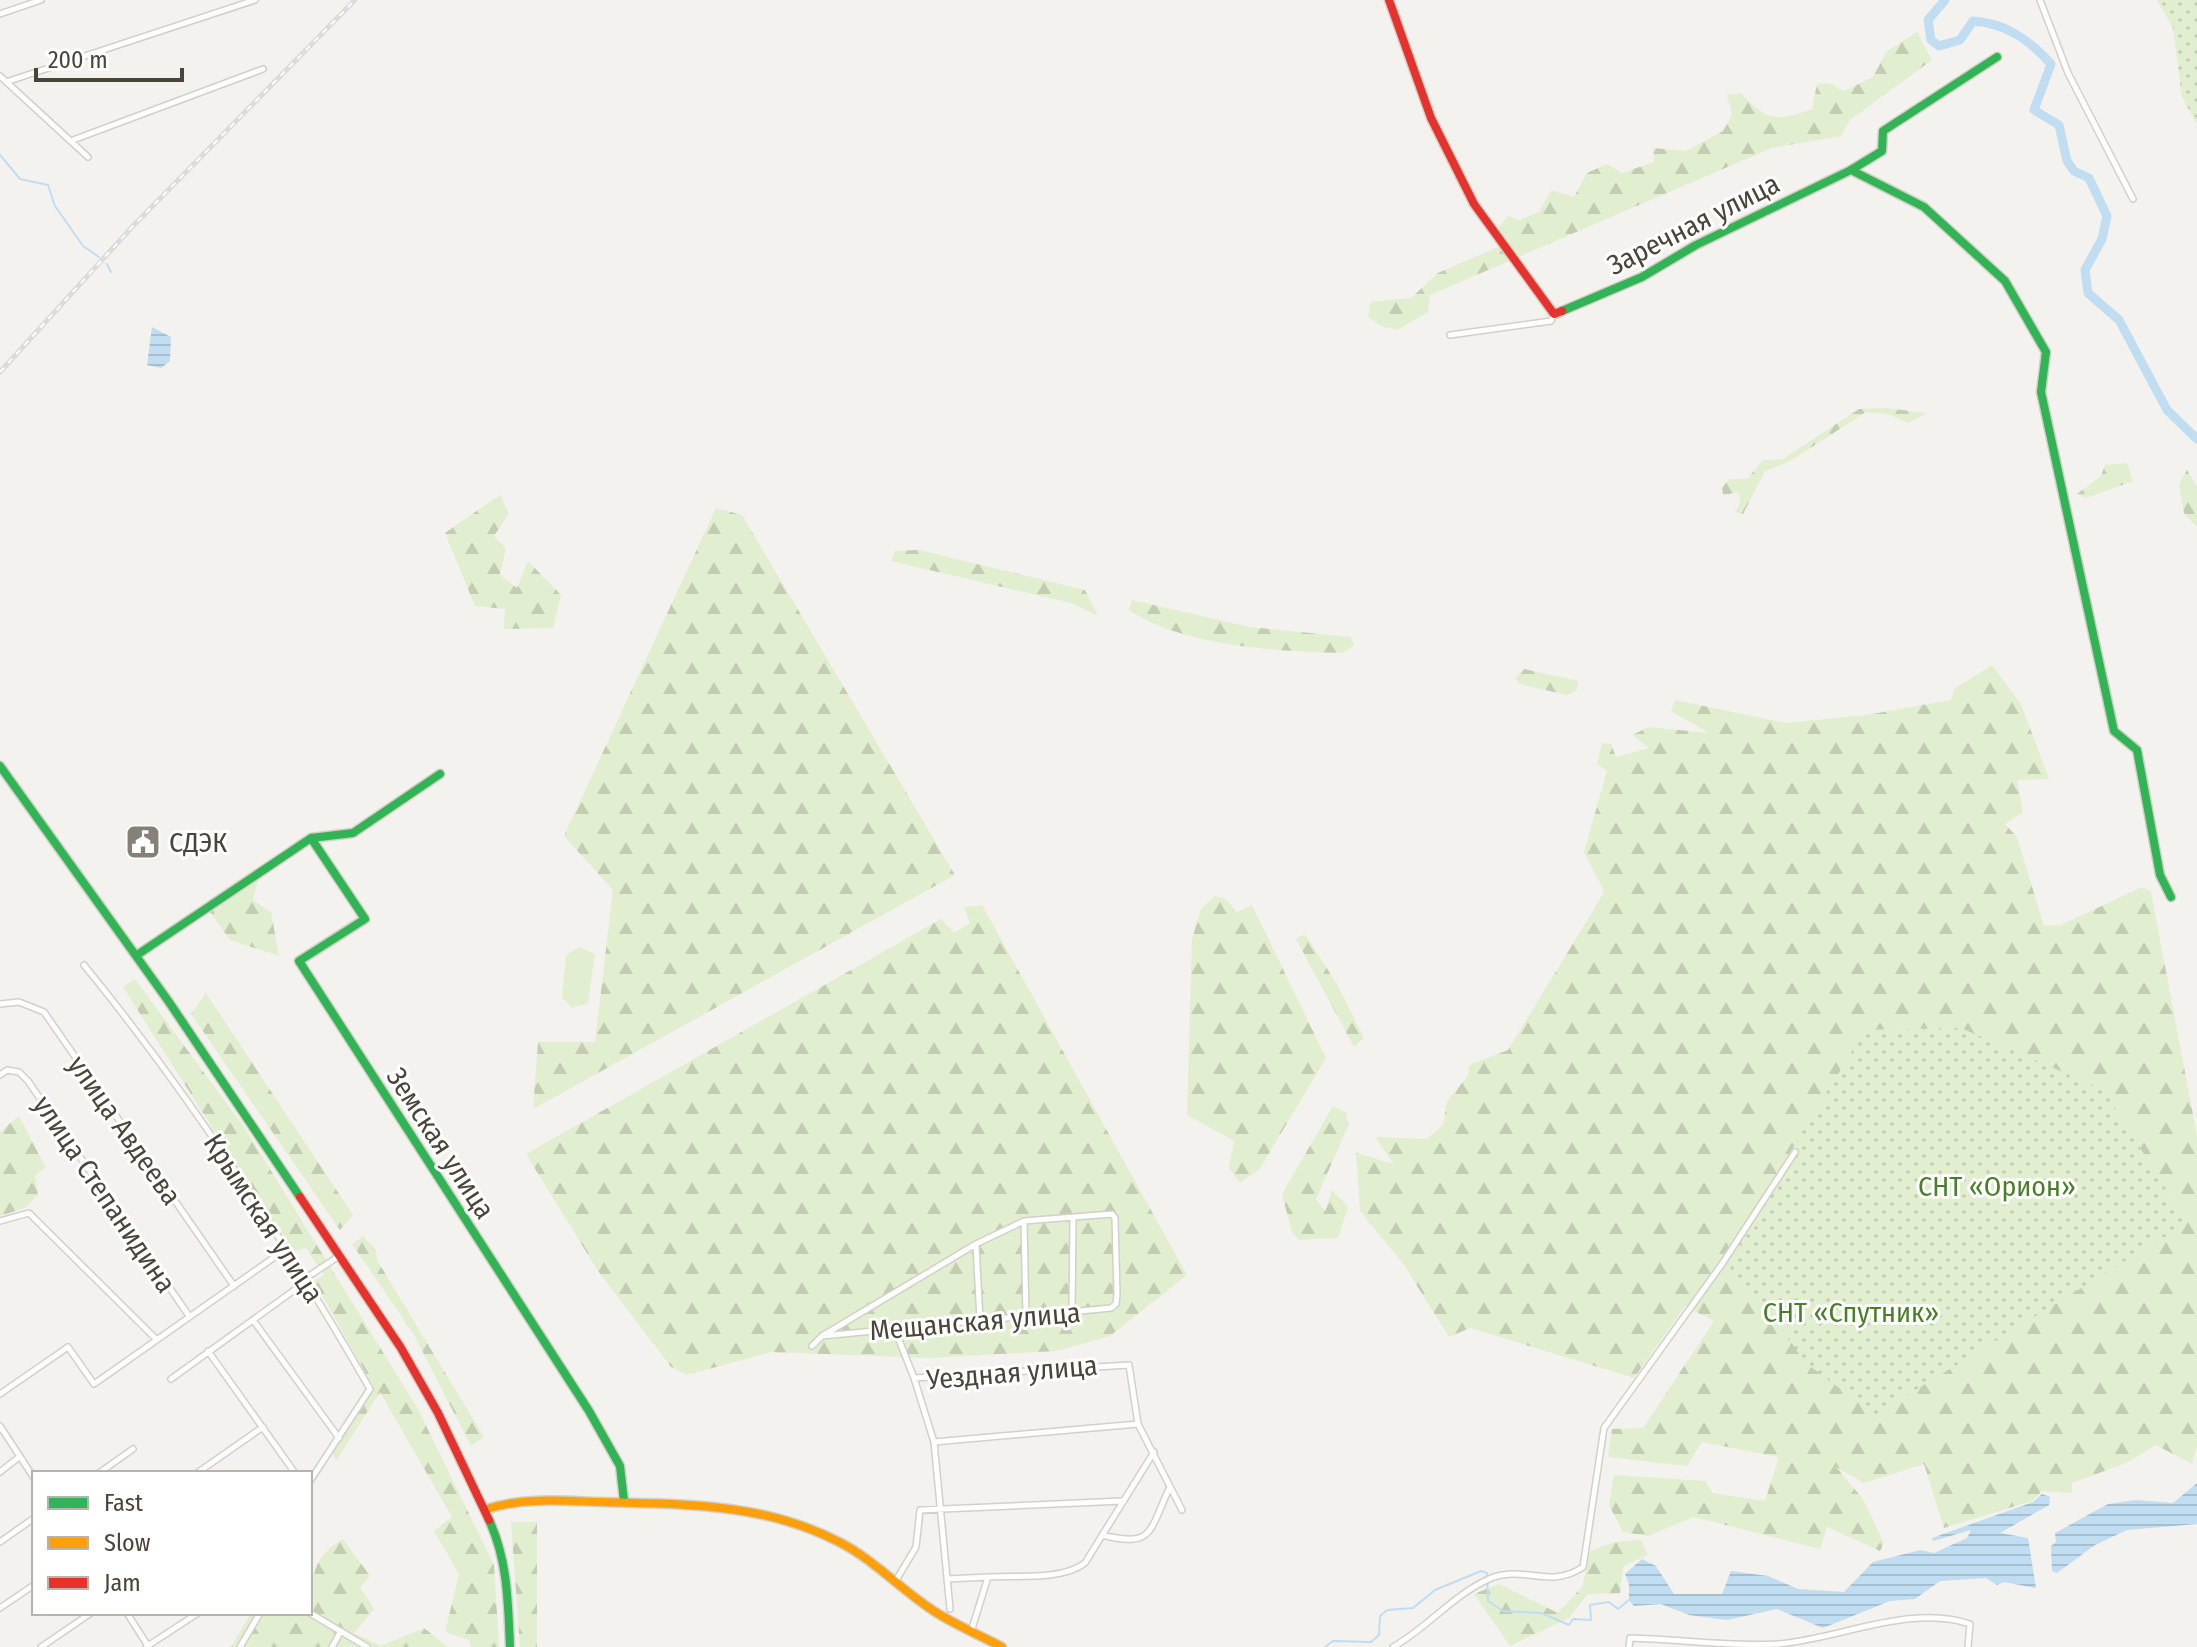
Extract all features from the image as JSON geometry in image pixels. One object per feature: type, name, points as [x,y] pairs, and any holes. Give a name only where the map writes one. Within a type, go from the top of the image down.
[{"type":"street","points":[[0,14],[41,0]]},
{"type":"street","points":[[6,82],[255,0]]},
{"type":"street","points":[[1389,0],[1431,118],[1474,204],[1554,314]]},
{"type":"street","points":[[2040,0],[2068,73],[2133,199]]},
{"type":"street","name":"Заречная улица","points":[[1450,335],[1537,326],[1551,321],[1554,314],[1642,277],[1696,245],[1851,170],[1882,151],[1883,131],[1997,57]]},
{"type":"street","points":[[73,140],[263,69]]},
{"type":"street","points":[[0,76],[88,157]]},
{"type":"street","points":[[1851,170],[1924,207],[2005,281],[2046,352],[2041,392],[2114,731],[2137,750],[2150,807],[2160,875],[2171,897]]},
{"type":"street","points":[[0,766],[137,955],[401,1348],[487,1509],[499,1542],[507,1579],[510,1647]]},
{"type":"street","points":[[137,955],[311,838],[353,833],[440,774]]},
{"type":"street","name":"Земская улица","points":[[311,838],[365,919],[299,961],[576,1392],[620,1466],[624,1501]]},
{"type":"street","name":"Крымская улица","points":[[84,965],[153,1048],[307,1280],[370,1389],[312,1478]]},
{"type":"street","name":"улица Авдеева","points":[[0,1004],[19,1002],[44,1012],[234,1286]]},
{"type":"street","name":"улица Степанидина","points":[[0,1075],[7,1070],[19,1072],[189,1316]]},
{"type":"street","points":[[1393,1647],[1489,1579],[1510,1574],[1566,1578],[1583,1567],[1604,1428],[1669,1339],[1795,1152]]},
{"type":"street","points":[[0,1221],[29,1213],[156,1339]]},
{"type":"street","name":"Мещанская улица","points":[[822,1336],[1111,1308],[1116,1304],[1117,1294],[1115,1218],[1105,1215],[1073,1218]]},
{"type":"street","points":[[812,1346],[822,1336],[976,1244],[1024,1221],[1073,1218],[1072,1312]]},
{"type":"street","points":[[1024,1221],[1026,1316]]},
{"type":"street","points":[[976,1244],[980,1320]]},
{"type":"street","points":[[0,1394],[68,1347],[94,1384],[286,1249]]},
{"type":"street","points":[[171,1379],[340,1255]]},
{"type":"street","points":[[253,1320],[339,1438]]},
{"type":"street","points":[[894,1327],[914,1378]]},
{"type":"street","points":[[208,1351],[294,1471]]},
{"type":"street","name":"Уездная улица","points":[[950,1609],[934,1442],[914,1378],[1124,1362],[1129,1365],[1138,1424]]},
{"type":"street","points":[[934,1442],[1138,1424],[1182,1510]]},
{"type":"street","points":[[0,1426],[32,1475]]},
{"type":"street","points":[[200,1471],[263,1427]]},
{"type":"street","points":[[102,1471],[133,1449]]},
{"type":"street","points":[[947,1579],[1075,1570],[1085,1563],[1154,1452]]},
{"type":"street","points":[[0,1472],[19,1457]]},
{"type":"street","points":[[1102,1535],[1131,1542],[1142,1539],[1152,1526],[1169,1488]]},
{"type":"street","points":[[487,1509],[509,1502],[624,1501],[748,1510],[803,1525],[842,1543],[971,1633],[1002,1647]]},
{"type":"street","points":[[895,1582],[916,1547],[920,1510],[1122,1501]]},
{"type":"street","points":[[0,1542],[32,1519]]},
{"type":"street","points":[[971,1633],[988,1577]]},
{"type":"street","points":[[0,1608],[32,1586]]},
{"type":"street","points":[[312,1614],[367,1647]]},
{"type":"street","points":[[41,1647],[88,1615]]},
{"type":"street","points":[[128,1615],[147,1647],[195,1615]]},
{"type":"street","points":[[240,1647],[259,1615]]},
{"type":"street","points":[[1629,1647],[1630,1638],[1778,1644],[1896,1622],[1952,1618],[1970,1624],[1968,1647]]},
{"type":"street","points":[[332,1647],[341,1631]]},
{"type":"green space","points":[[2157,0],[2197,0],[2197,125],[2182,97],[2173,28]]},
{"type":"green space","points":[[1917,32],[1932,60],[1850,120],[1841,136],[1772,148],[1430,295],[1428,312],[1397,330],[1381,326],[1368,317],[1371,302],[1411,298],[1438,273],[1507,243],[1498,228],[1508,216],[1519,220],[1539,212],[1551,190],[1574,197],[1587,173],[1607,164],[1622,173],[1654,162],[1653,148],[1686,151],[1723,131],[1732,115],[1727,95],[1741,93],[1758,110],[1773,117],[1800,113],[1812,109],[1817,84],[1828,83],[1844,91],[1873,77],[1887,51]]},
{"type":"green space","points":[[1886,408],[1927,413],[1908,423],[1888,414],[1866,412],[1792,460],[1765,471],[1743,514],[1735,512],[1740,503],[1739,492],[1723,495],[1722,487],[1730,479],[1747,479],[1763,460],[1783,459],[1859,409]]},
{"type":"green space","points":[[2127,463],[2133,481],[2086,498],[2077,494],[2101,476],[2105,465]]},
{"type":"green space","points":[[2187,470],[2197,487],[2197,527],[2184,513],[2179,484]]},
{"type":"green space","points":[[500,495],[509,514],[494,536],[506,549],[500,575],[517,588],[528,561],[561,595],[553,628],[504,629],[505,609],[475,606],[445,533]]},
{"type":"green space","points":[[716,508],[742,515],[955,875],[533,1109],[538,1042],[595,1042],[613,890],[564,836]]},
{"type":"green space","points":[[919,550],[1085,590],[1098,616],[1071,603],[891,561],[895,551]]},
{"type":"green space","points":[[1132,600],[1250,627],[1351,637],[1354,645],[1343,653],[1232,645],[1177,632],[1152,622],[1129,610]]},
{"type":"green space","name":"СНТ «Спутник»","points":[[1992,665],[2021,704],[2049,779],[2017,780],[2023,812],[2005,824],[2017,837],[2044,926],[2061,925],[2142,887],[2151,892],[2197,1136],[2197,1446],[2192,1464],[2156,1445],[2126,1463],[2072,1483],[2072,1493],[2042,1491],[2032,1501],[1944,1528],[1924,1464],[1864,1483],[1836,1467],[1863,1499],[1884,1543],[1880,1551],[1827,1527],[1820,1549],[1694,1517],[1648,1536],[1623,1532],[1609,1505],[1614,1475],[1705,1481],[1713,1493],[1765,1501],[1779,1457],[1702,1442],[1687,1466],[1608,1457],[1612,1429],[1643,1428],[1714,1321],[1685,1306],[1634,1378],[1470,1328],[1449,1337],[1404,1265],[1360,1211],[1356,1153],[1394,1164],[1375,1137],[1427,1139],[1443,1125],[1447,1101],[1468,1076],[1469,1065],[1508,1050],[1594,909],[1604,891],[1584,852],[1607,771],[1597,764],[1602,743],[1611,744],[1616,757],[1649,748],[1632,735],[1649,727],[1709,733],[1671,711],[1675,700],[1786,723],[1866,715],[1951,700],[1954,689]],"holes":[[[1961,1028],[1811,1120],[1866,1030]]]},
{"type":"green space","points":[[1524,669],[1579,681],[1576,691],[1567,695],[1520,684],[1515,678]]},
{"type":"green space","points":[[258,880],[253,900],[271,912],[279,956],[230,940],[210,912]]},
{"type":"green space","points":[[1215,896],[1226,899],[1237,912],[1252,905],[1326,1058],[1259,1170],[1240,1183],[1229,1168],[1234,1141],[1187,1115],[1192,939],[1201,909]]},
{"type":"green space","points":[[982,905],[1187,1275],[1110,1336],[1057,1351],[928,1358],[771,1352],[687,1375],[671,1367],[598,1271],[526,1154],[941,919],[954,933],[970,923],[964,907]]},
{"type":"green space","points":[[1305,934],[1337,984],[1364,1038],[1354,1047],[1296,939]]},
{"type":"green space","points":[[580,947],[595,954],[588,1003],[572,1008],[562,997],[566,955]]},
{"type":"green space","points":[[135,979],[244,1127],[418,1409],[494,1565],[499,1647],[471,1647],[469,1640],[445,1632],[459,1574],[434,1531],[452,1517],[380,1392],[336,1461],[333,1453],[373,1386],[314,1281],[324,1275],[306,1248],[291,1252],[123,987]]},
{"type":"green space","points":[[206,993],[353,1215],[340,1230],[191,1014]]},
{"type":"green space","name":"СНТ «Орион»","points":[[1961,1028],[2104,1090],[2187,1223],[1875,1415],[1811,1367],[1724,1260],[1865,1030]]},
{"type":"green space","points":[[1333,1106],[1345,1112],[1349,1124],[1316,1199],[1325,1211],[1332,1190],[1348,1207],[1338,1238],[1299,1240],[1292,1232],[1282,1194]]},
{"type":"green space","points":[[19,1116],[46,1168],[35,1175],[38,1195],[25,1208],[0,1216],[0,1132]]},
{"type":"green space","points":[[363,1236],[376,1250],[377,1260],[484,1437],[471,1446],[413,1333],[352,1244]]},
{"type":"green space","points":[[511,1522],[537,1522],[537,1647],[520,1647]]},
{"type":"green space","points":[[343,1539],[370,1576],[360,1587],[374,1609],[354,1633],[381,1646],[424,1628],[448,1647],[231,1647],[250,1615],[312,1615],[315,1570],[333,1545]]},
{"type":"green space","points":[[1641,1540],[1648,1555],[1623,1566],[1620,1593],[1588,1594],[1569,1618],[1510,1646],[1474,1594],[1499,1584],[1558,1613],[1582,1587],[1590,1551],[1614,1542]]},
{"type":"water","points":[[152,327],[171,337],[170,361],[161,368],[147,365]]},
{"type":"water","points":[[2197,1483],[2197,1524],[2127,1530],[2095,1545],[2057,1573],[2052,1571],[2051,1546],[2056,1542],[2055,1533],[2108,1504],[2136,1500],[2173,1503]]},
{"type":"water","points":[[2042,1494],[2050,1497],[2049,1505],[2000,1533],[2028,1538],[2036,1588],[2004,1582],[1997,1585],[1986,1578],[1940,1581],[1915,1599],[1890,1601],[1823,1628],[1777,1609],[1727,1620],[1689,1615],[1661,1604],[1634,1606],[1629,1600],[1629,1584],[1625,1574],[1642,1559],[1656,1566],[1674,1594],[1722,1594],[1731,1571],[1768,1576],[1798,1589],[1844,1592],[1873,1562],[1920,1550],[1934,1553],[1967,1538],[1971,1530],[1933,1541],[1932,1538],[2033,1502]]},
{"type":"waterway","points":[[1945,0],[1928,20],[1931,40],[1939,46],[1960,40],[1973,21],[1985,22],[2016,34],[2051,64],[2034,110],[2059,125],[2067,161],[2074,171],[2089,178],[2107,216],[2102,239],[2085,270],[2088,293],[2119,320],[2167,410],[2197,439]]},
{"type":"waterway","points":[[0,155],[20,179],[48,185],[55,206],[83,246],[99,257]]},
{"type":"waterway","points":[[107,264],[111,272]]},
{"type":"waterway","points":[[1325,1647],[1333,1641],[1371,1642],[1379,1635],[1380,1616],[1387,1610],[1413,1608],[1435,1590],[1481,1571],[1487,1573],[1488,1601],[1503,1611],[1541,1613],[1569,1625],[1573,1619],[1591,1620],[1590,1605],[1609,1602],[1618,1609],[1629,1600]]},
{"type":"railway","points":[[0,372],[133,226],[355,0]]},
{"type":"traffic: fast","points":[[1562,311],[1642,277],[1696,245],[1851,170],[1882,151],[1883,131],[1997,57]]},
{"type":"traffic: fast","points":[[1851,170],[1924,207],[2005,281],[2046,352],[2041,392],[2114,731],[2137,750],[2160,875],[2171,897]]},
{"type":"traffic: fast","points":[[0,766],[169,1002],[300,1197]]},
{"type":"traffic: fast","points":[[137,955],[311,838],[353,833],[440,774]]},
{"type":"traffic: fast","points":[[311,838],[365,919],[299,961],[589,1411],[620,1466],[624,1501]]},
{"type":"traffic: fast","points":[[489,1520],[503,1567],[510,1647]]},
{"type":"traffic: slow","points":[[487,1509],[544,1501],[693,1505],[782,1520],[811,1529],[852,1549],[937,1613],[1002,1647]]},
{"type":"traffic: jam","points":[[1389,0],[1431,118],[1474,204],[1554,314],[1562,311]]},
{"type":"traffic: jam","points":[[300,1197],[401,1348],[438,1413],[489,1520]]},
{"type":"place","name":"СДЭК","points":[[143,842]]}]
